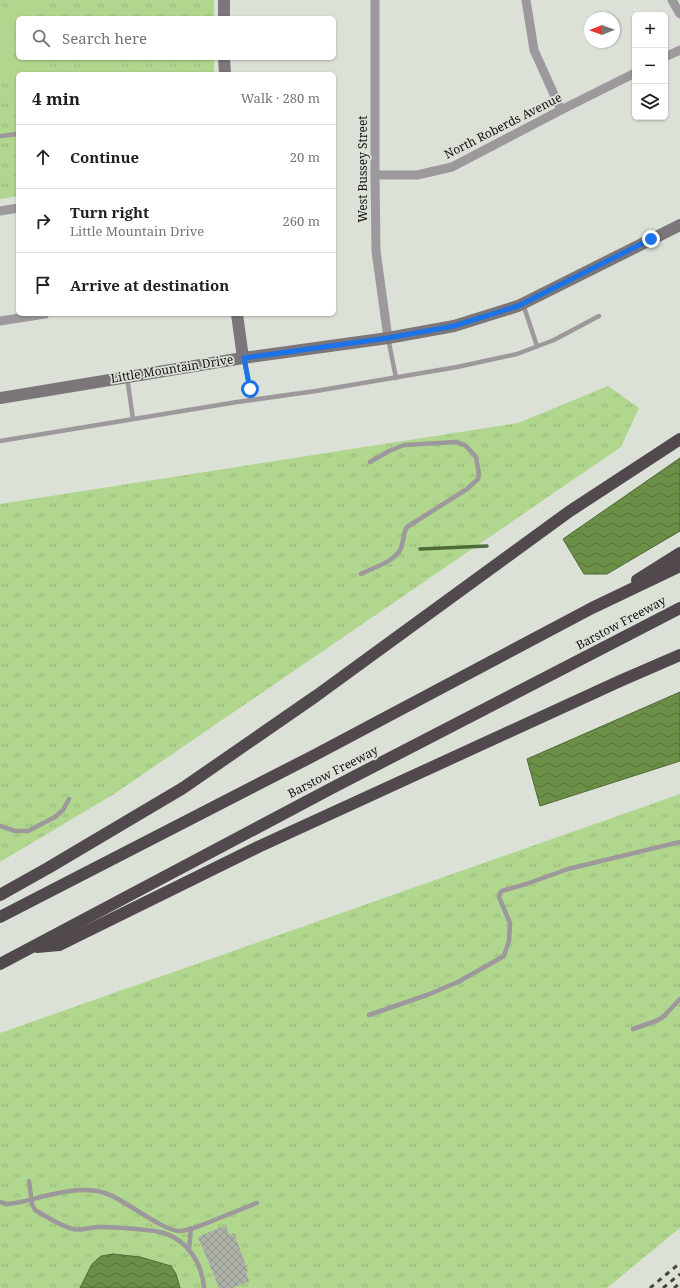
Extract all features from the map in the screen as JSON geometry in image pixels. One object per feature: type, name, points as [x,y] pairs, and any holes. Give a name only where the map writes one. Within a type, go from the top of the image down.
[{"type":"highway","points":[[0,894],[48,868],[183,788],[316,696],[570,511],[680,439]]},
{"type":"highway","points":[[592,608],[680,553]]},
{"type":"highway","name":"Barstow Freeway","points":[[0,917],[313,756],[592,608],[680,566]]},
{"type":"highway","name":"Barstow Freeway","points":[[0,964],[332,788],[680,608]]},
{"type":"highway","points":[[620,682],[680,648]]},
{"type":"highway","points":[[32,947],[59,945],[258,847],[680,655]]},
{"type":"main road","points":[[224,0],[224,16]]},
{"type":"main road","points":[[224,60],[224,72]]},
{"type":"main road","name":"Little Mountain Drive","points":[[0,398],[244,358],[388,338],[454,326],[523,304],[680,225]]},
{"type":"main road","points":[[236,316],[244,358]]},
{"type":"street","name":"West Bussey Street","points":[[376,0],[374,175],[376,251],[388,338]]},
{"type":"street","points":[[526,0],[534,50],[561,110]]},
{"type":"street","points":[[672,0],[680,14]]},
{"type":"street","points":[[668,56],[680,50]]},
{"type":"street","name":"North Roberds Avenue","points":[[374,175],[418,175],[452,167],[632,74]]},
{"type":"street","points":[[0,211],[16,208]]},
{"type":"street","points":[[0,321],[21,316]]},
{"type":"lane","points":[[0,136],[16,134]]},
{"type":"lane","points":[[523,304],[537,346]]},
{"type":"lane","points":[[0,441],[396,378],[517,354],[554,340],[599,316]]},
{"type":"lane","points":[[388,338],[396,378]]},
{"type":"lane","points":[[244,358],[252,400]]},
{"type":"lane","points":[[127,377],[133,419]]},
{"type":"lane","points":[[361,574],[386,562],[396,555],[401,547],[404,532],[407,527],[467,489],[476,482],[479,474],[476,458],[465,445],[456,442],[404,445],[389,451],[370,462]]},
{"type":"lane","points":[[0,826],[15,831],[28,831],[55,817],[63,810],[69,799]]},
{"type":"lane","points":[[370,1015],[427,995],[458,982],[504,956],[509,941],[510,923],[499,897],[500,892],[568,869],[680,842]]},
{"type":"lane","points":[[633,1029],[663,1017],[680,999]]},
{"type":"lane","points":[[29,1181],[31,1200],[34,1210],[67,1227],[74,1229],[113,1227],[154,1231],[164,1233],[184,1244],[200,1266],[204,1288]]},
{"type":"lane","points":[[0,1202],[7,1204],[72,1191],[96,1191],[121,1199],[168,1228],[180,1231],[258,1203]]},
{"type":"lane","points":[[189,1249],[190,1228]]},
{"type":"green space","points":[[0,0],[214,0],[214,16],[16,16],[16,60],[214,60],[214,72],[16,72],[16,196],[0,199]]},
{"type":"green space","points":[[32,2],[35,16],[16,16],[16,32],[0,35],[0,8]]},
{"type":"green space","points":[[16,35],[16,53],[0,56],[0,38]]},
{"type":"green space","points":[[16,57],[16,60],[33,60],[36,72],[16,72],[16,81],[0,84],[0,60]]},
{"type":"green space","points":[[79,60],[118,60],[120,72],[100,72],[98,65],[80,68]]},
{"type":"green space","points":[[16,86],[16,101],[2,103],[0,88]]},
{"type":"green space","points":[[608,386],[639,408],[621,447],[114,794],[0,862],[0,504],[518,423]]},
{"type":"green space","points":[[680,794],[680,1228],[607,1288],[0,1288],[0,1033]]},
{"type":"water","points":[[680,458],[680,531],[607,574],[584,574],[563,539]]},
{"type":"water","points":[[680,692],[680,761],[540,806],[527,759]]},
{"type":"water","points":[[113,1254],[140,1257],[171,1266],[176,1274],[180,1288],[80,1288],[92,1264],[101,1256]]},
{"type":"building","points":[[226,1225],[229,1235],[234,1233],[248,1271],[246,1272],[249,1281],[233,1288],[219,1288],[198,1237]]},
{"type":"waterway","points":[[420,549],[487,546]]},
{"type":"railway","points":[[650,1288],[680,1263]]},
{"type":"railway","points":[[663,1288],[680,1274]]},
{"type":"railway","points":[[674,1288],[680,1283]]},
{"type":"route","points":[[250,389],[244,358],[388,338],[454,326],[518,306],[651,239]]}]
